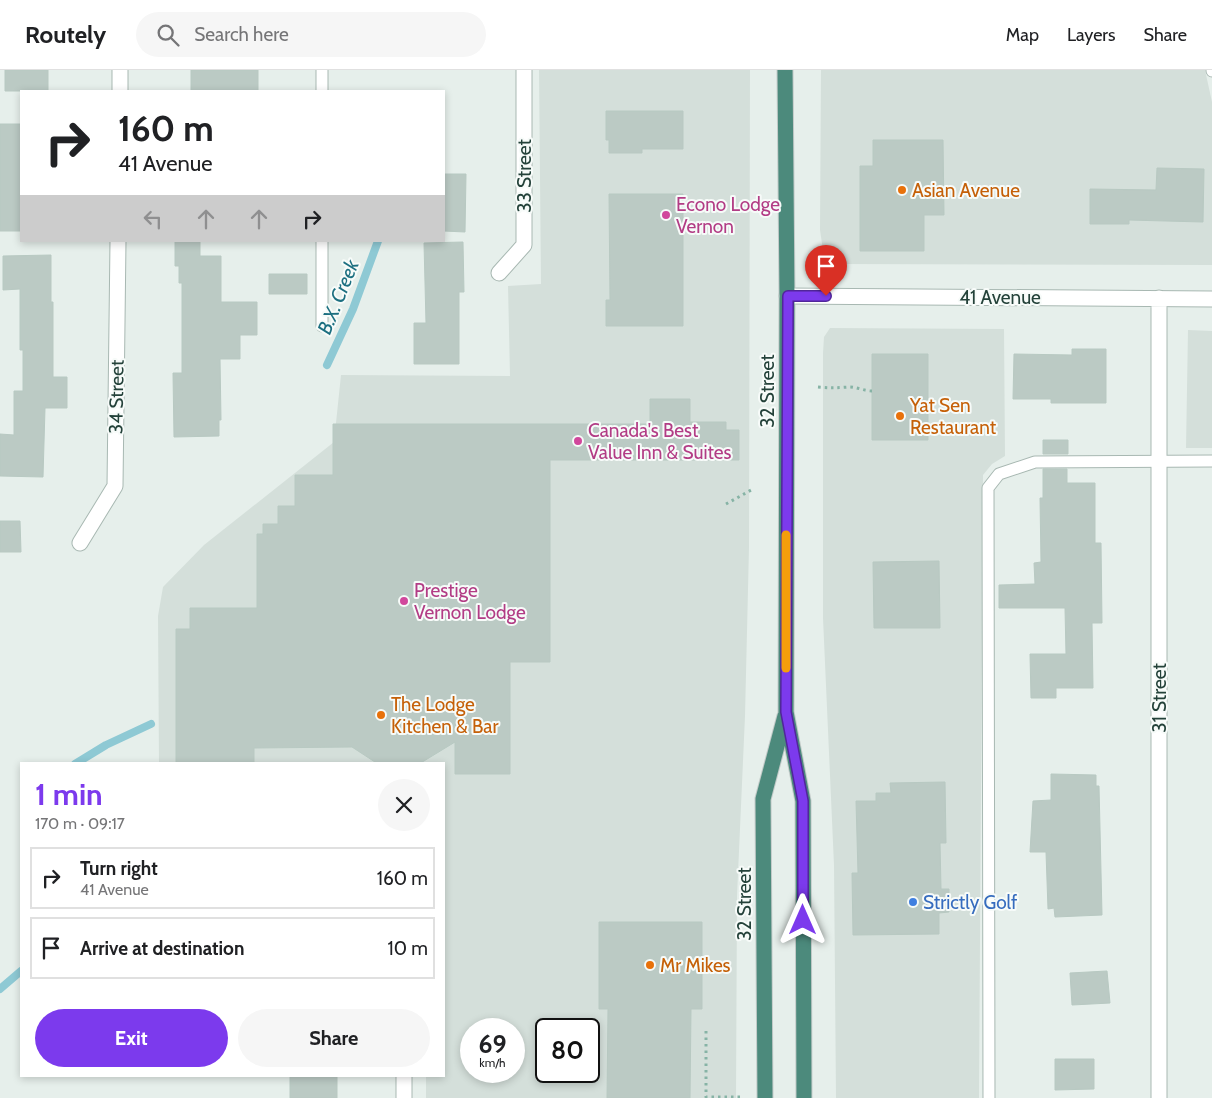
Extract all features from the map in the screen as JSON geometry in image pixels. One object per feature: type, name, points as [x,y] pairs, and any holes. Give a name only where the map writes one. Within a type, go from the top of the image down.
[{"type":"highway","name":"32 Street","points":[[785,70],[788,296],[786,712],[803,801],[804,1098]]},
{"type":"highway","name":"32 Street","points":[[765,1098],[763,799],[786,712]]},
{"type":"street","points":[[120,70],[120,90]]},
{"type":"street","name":"33 Street","points":[[499,273],[524,244],[524,70]]},
{"type":"street","name":"34 Street","points":[[80,543],[115,486],[118,242]]},
{"type":"street","name":"41 Avenue","points":[[788,296],[1212,299]]},
{"type":"street","name":"31 Street","points":[[1159,1098],[1160,298]]},
{"type":"street","points":[[404,1077],[404,1098]]},
{"type":"lane","points":[[322,70],[322,90]]},
{"type":"lane","points":[[322,242],[322,326]]},
{"type":"lane","points":[[989,1098],[988,488],[999,474],[1035,462],[1212,461]]},
{"type":"path","points":[[818,387],[841,389],[850,386],[863,391],[872,391]]},
{"type":"path","points":[[726,504],[753,489]]},
{"type":"path","points":[[706,1031],[706,1096],[741,1097]]},
{"type":"shaded area","points":[[539,70],[750,70],[749,547],[745,716],[737,896],[736,1098],[426,1098],[426,1077],[445,1077],[445,762],[159,762],[158,616],[163,587],[204,545],[334,442],[341,375],[510,376],[508,286],[541,284]]},
{"type":"shaded area","points":[[821,70],[1205,70],[1212,102],[1212,265],[836,264],[824,257],[820,230]]},
{"type":"shaded area","points":[[830,328],[1004,329],[1005,456],[992,464],[983,475],[979,1098],[836,1098],[834,865],[823,618],[823,353],[824,337]]},
{"type":"shaded area","points":[[1188,330],[1212,331],[1212,448],[1186,448]]},
{"type":"building","points":[[5,70],[48,70],[48,90],[5,91]]},
{"type":"building","points":[[191,70],[258,70],[258,90],[191,90]]},
{"type":"building","points":[[606,111],[683,111],[683,149],[642,149],[642,153],[609,153],[609,140],[606,140]]},
{"type":"building","points":[[0,124],[20,124],[20,231],[0,231]]},
{"type":"building","name":"Asian Avenue","points":[[873,140],[943,140],[944,215],[924,215],[924,251],[860,251],[860,166],[873,166]]},
{"type":"building","points":[[1157,168],[1204,169],[1203,222],[1129,220],[1129,224],[1090,224],[1090,189],[1156,190]]},
{"type":"building","points":[[445,174],[466,174],[465,232],[445,231]]},
{"type":"building","points":[[609,194],[683,194],[683,326],[606,326],[606,300],[610,300]]},
{"type":"building","points":[[175,242],[200,242],[200,256],[221,256],[221,302],[257,302],[257,335],[240,335],[240,359],[220,359],[221,420],[219,420],[219,436],[174,437],[173,373],[182,373],[182,283],[179,283],[179,266],[175,266]]},
{"type":"building","points":[[463,242],[464,292],[459,292],[459,364],[414,364],[414,323],[426,323],[424,243]]},
{"type":"building","points":[[51,255],[53,377],[67,377],[67,408],[45,408],[43,477],[0,476],[0,434],[14,435],[14,391],[23,391],[23,350],[20,350],[20,289],[3,290],[3,256]]},
{"type":"building","points":[[269,274],[307,274],[307,294],[269,294]]},
{"type":"building","points":[[1072,349],[1106,349],[1106,403],[1051,403],[1051,399],[1013,399],[1014,354],[1072,355]]},
{"type":"building","name":"Yat Sen Restaurant","points":[[872,354],[928,354],[928,440],[872,440]]},
{"type":"building","points":[[650,399],[690,399],[690,422],[726,422],[726,430],[739,430],[739,460],[550,460],[550,662],[510,662],[510,774],[455,774],[455,742],[422,762],[375,762],[352,747],[254,748],[254,762],[176,762],[176,629],[190,629],[190,608],[257,608],[257,534],[263,534],[263,524],[278,524],[278,506],[295,506],[295,475],[333,475],[333,424],[650,424]]},
{"type":"building","points":[[1043,440],[1068,440],[1068,454],[1043,454]]},
{"type":"building","points":[[1043,469],[1067,469],[1067,483],[1095,483],[1095,543],[1101,543],[1102,623],[1092,623],[1093,688],[1056,688],[1056,698],[1031,698],[1030,654],[1066,654],[1065,608],[999,608],[999,585],[1035,584],[1034,563],[1041,562],[1040,498],[1043,498]]},
{"type":"building","points":[[0,521],[20,521],[21,552],[0,552]]},
{"type":"building","points":[[939,561],[940,628],[874,628],[873,562]]},
{"type":"building","points":[[1051,774],[1096,775],[1096,786],[1099,786],[1102,915],[1055,917],[1054,908],[1048,909],[1046,852],[1030,852],[1033,801],[1051,800]]},
{"type":"building","points":[[945,782],[946,843],[940,843],[941,889],[949,889],[949,912],[939,913],[939,934],[853,935],[852,873],[858,873],[856,801],[876,801],[876,793],[891,793],[890,783]]},
{"type":"building","points":[[599,922],[702,922],[702,1009],[691,1009],[690,1098],[607,1098],[608,1009],[599,1009]]},
{"type":"building","points":[[1107,971],[1110,1003],[1072,1005],[1070,973]]},
{"type":"building","points":[[1055,1059],[1094,1059],[1094,1089],[1055,1090]]},
{"type":"building","points":[[290,1077],[337,1077],[337,1098],[290,1098]]},
{"type":"waterway","name":"B.X. Creek","points":[[327,365],[353,309],[378,242]]},
{"type":"waterway","name":"B.X. Creek","points":[[78,762],[106,745],[151,724]]},
{"type":"waterway","name":"B.X. Creek","points":[[0,989],[20,972]]},
{"type":"slow traffic","points":[[786,535],[786,668]]},
{"type":"place","name":"Asian Avenue","points":[[902,190]]},
{"type":"place","name":"Econo Lodge Vernon","points":[[666,215]]},
{"type":"place","name":"Yat Sen Restaurant","points":[[900,416]]},
{"type":"place","name":"Canada's Best Value Inn & Suites","points":[[578,441]]},
{"type":"place","name":"Prestige Vernon Lodge","points":[[404,601]]},
{"type":"place","name":"The Lodge Kitchen & Bar","points":[[381,715]]},
{"type":"place","name":"Strictly Golf","points":[[913,902]]},
{"type":"place","name":"Mr Mikes","points":[[650,965]]},
{"type":"route","points":[[803,920],[803,801],[786,712],[788,296],[826,296]]}]
